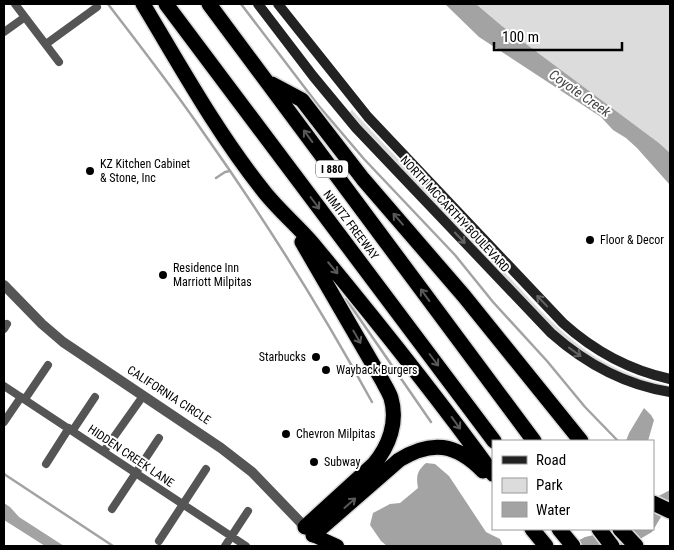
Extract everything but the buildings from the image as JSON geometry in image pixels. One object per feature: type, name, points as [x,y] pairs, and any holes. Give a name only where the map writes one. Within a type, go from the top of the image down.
[{"type":"highway","points":[[143,4],[206,110],[262,189],[288,219],[300,229],[353,292],[448,413],[492,473]]},
{"type":"highway","name":"NIMITZ FREEWAY","points":[[166,4],[493,440]]},
{"type":"highway","name":"NIMITZ FREEWAY","points":[[209,4],[533,440]]},
{"type":"highway","points":[[268,82],[302,100],[363,180],[468,301],[580,440]]},
{"type":"highway","points":[[288,219],[382,380],[390,398],[393,417],[391,436],[383,454],[312,536]]},
{"type":"highway","points":[[454,334],[544,440]]},
{"type":"highway","points":[[312,536],[399,460],[414,451],[433,446],[450,448],[467,457],[492,482]]},
{"type":"highway","points":[[654,504],[670,511]]},
{"type":"highway","points":[[560,530],[573,546]]},
{"type":"highway","points":[[600,530],[612,546]]},
{"type":"highway","points":[[621,530],[636,546]]},
{"type":"highway","name":"CALIFORNIA CIRCLE","points":[[312,536],[337,546]]},
{"type":"main road","name":"NORTH MCCARTHY BOULEVARD","points":[[258,4],[344,114],[551,334],[598,368],[625,380],[670,392]]},
{"type":"main road","name":"NORTH MCCARTHY BOULEVARD","points":[[278,4],[356,104],[558,318],[583,340],[605,355],[629,367],[670,379]]},
{"type":"main road","points":[[427,202],[438,191]]},
{"type":"street","points":[[15,4],[59,62]]},
{"type":"street","points":[[46,44],[97,7]]},
{"type":"street","points":[[4,32],[24,17]]},
{"type":"street","name":"CALIFORNIA CIRCLE","points":[[4,285],[42,324],[63,342],[222,448],[278,498],[312,536]]},
{"type":"street","points":[[4,422],[48,365]]},
{"type":"street","name":"HIDDEN CREEK LANE","points":[[4,386],[246,546]]},
{"type":"street","points":[[104,451],[143,396]]},
{"type":"street","points":[[46,464],[95,397]]},
{"type":"street","points":[[112,509],[159,438]]},
{"type":"street","points":[[159,541],[206,469]]},
{"type":"street","points":[[225,546],[248,511]]},
{"type":"green space","points":[[476,4],[670,4],[670,153],[502,26]]},
{"type":"green space","points":[[352,110],[554,324],[583,348],[614,367],[649,381],[670,386],[670,388],[621,375],[563,340],[348,114]]},
{"type":"water","name":"Coyote Creek","points":[[445,4],[476,4],[502,26],[659,143],[670,153],[670,185],[637,148],[613,130],[601,117],[479,37]]},
{"type":"water","points":[[644,408],[654,420],[648,440],[626,440]]},
{"type":"water","points":[[426,463],[435,464],[449,476],[486,532],[500,539],[503,546],[387,546],[381,541],[370,525],[373,513],[390,504],[400,503],[418,488],[418,474]]},
{"type":"water","points":[[670,490],[670,502],[654,529],[654,498]]},
{"type":"water","points":[[4,503],[19,517],[64,546],[45,546],[4,520]]},
{"type":"water","points":[[610,530],[653,530],[628,546],[568,546],[585,537]]},
{"type":"waterway","points":[[108,4],[180,99],[248,197],[312,298],[372,402]]},
{"type":"waterway","points":[[241,4],[318,105],[364,159],[455,255],[493,302],[547,361],[585,407],[617,440]]},
{"type":"waterway","points":[[216,178],[230,171]]},
{"type":"waterway","points":[[346,299],[431,422]]},
{"type":"waterway","points":[[4,474],[113,546]]},
{"type":"place","name":"KZ Kitchen Cabinet & Stone, Inc","points":[[90,171]]},
{"type":"place","name":"Floor & Decor","points":[[590,240]]},
{"type":"place","name":"Residence Inn Marriott Milpitas","points":[[163,275]]},
{"type":"place","name":"Starbucks","points":[[316,357]]},
{"type":"place","name":"Wayback Burgers","points":[[326,370]]},
{"type":"place","name":"Chevron Milpitas","points":[[286,434]]},
{"type":"place","name":"Subway","points":[[314,462]]}]
